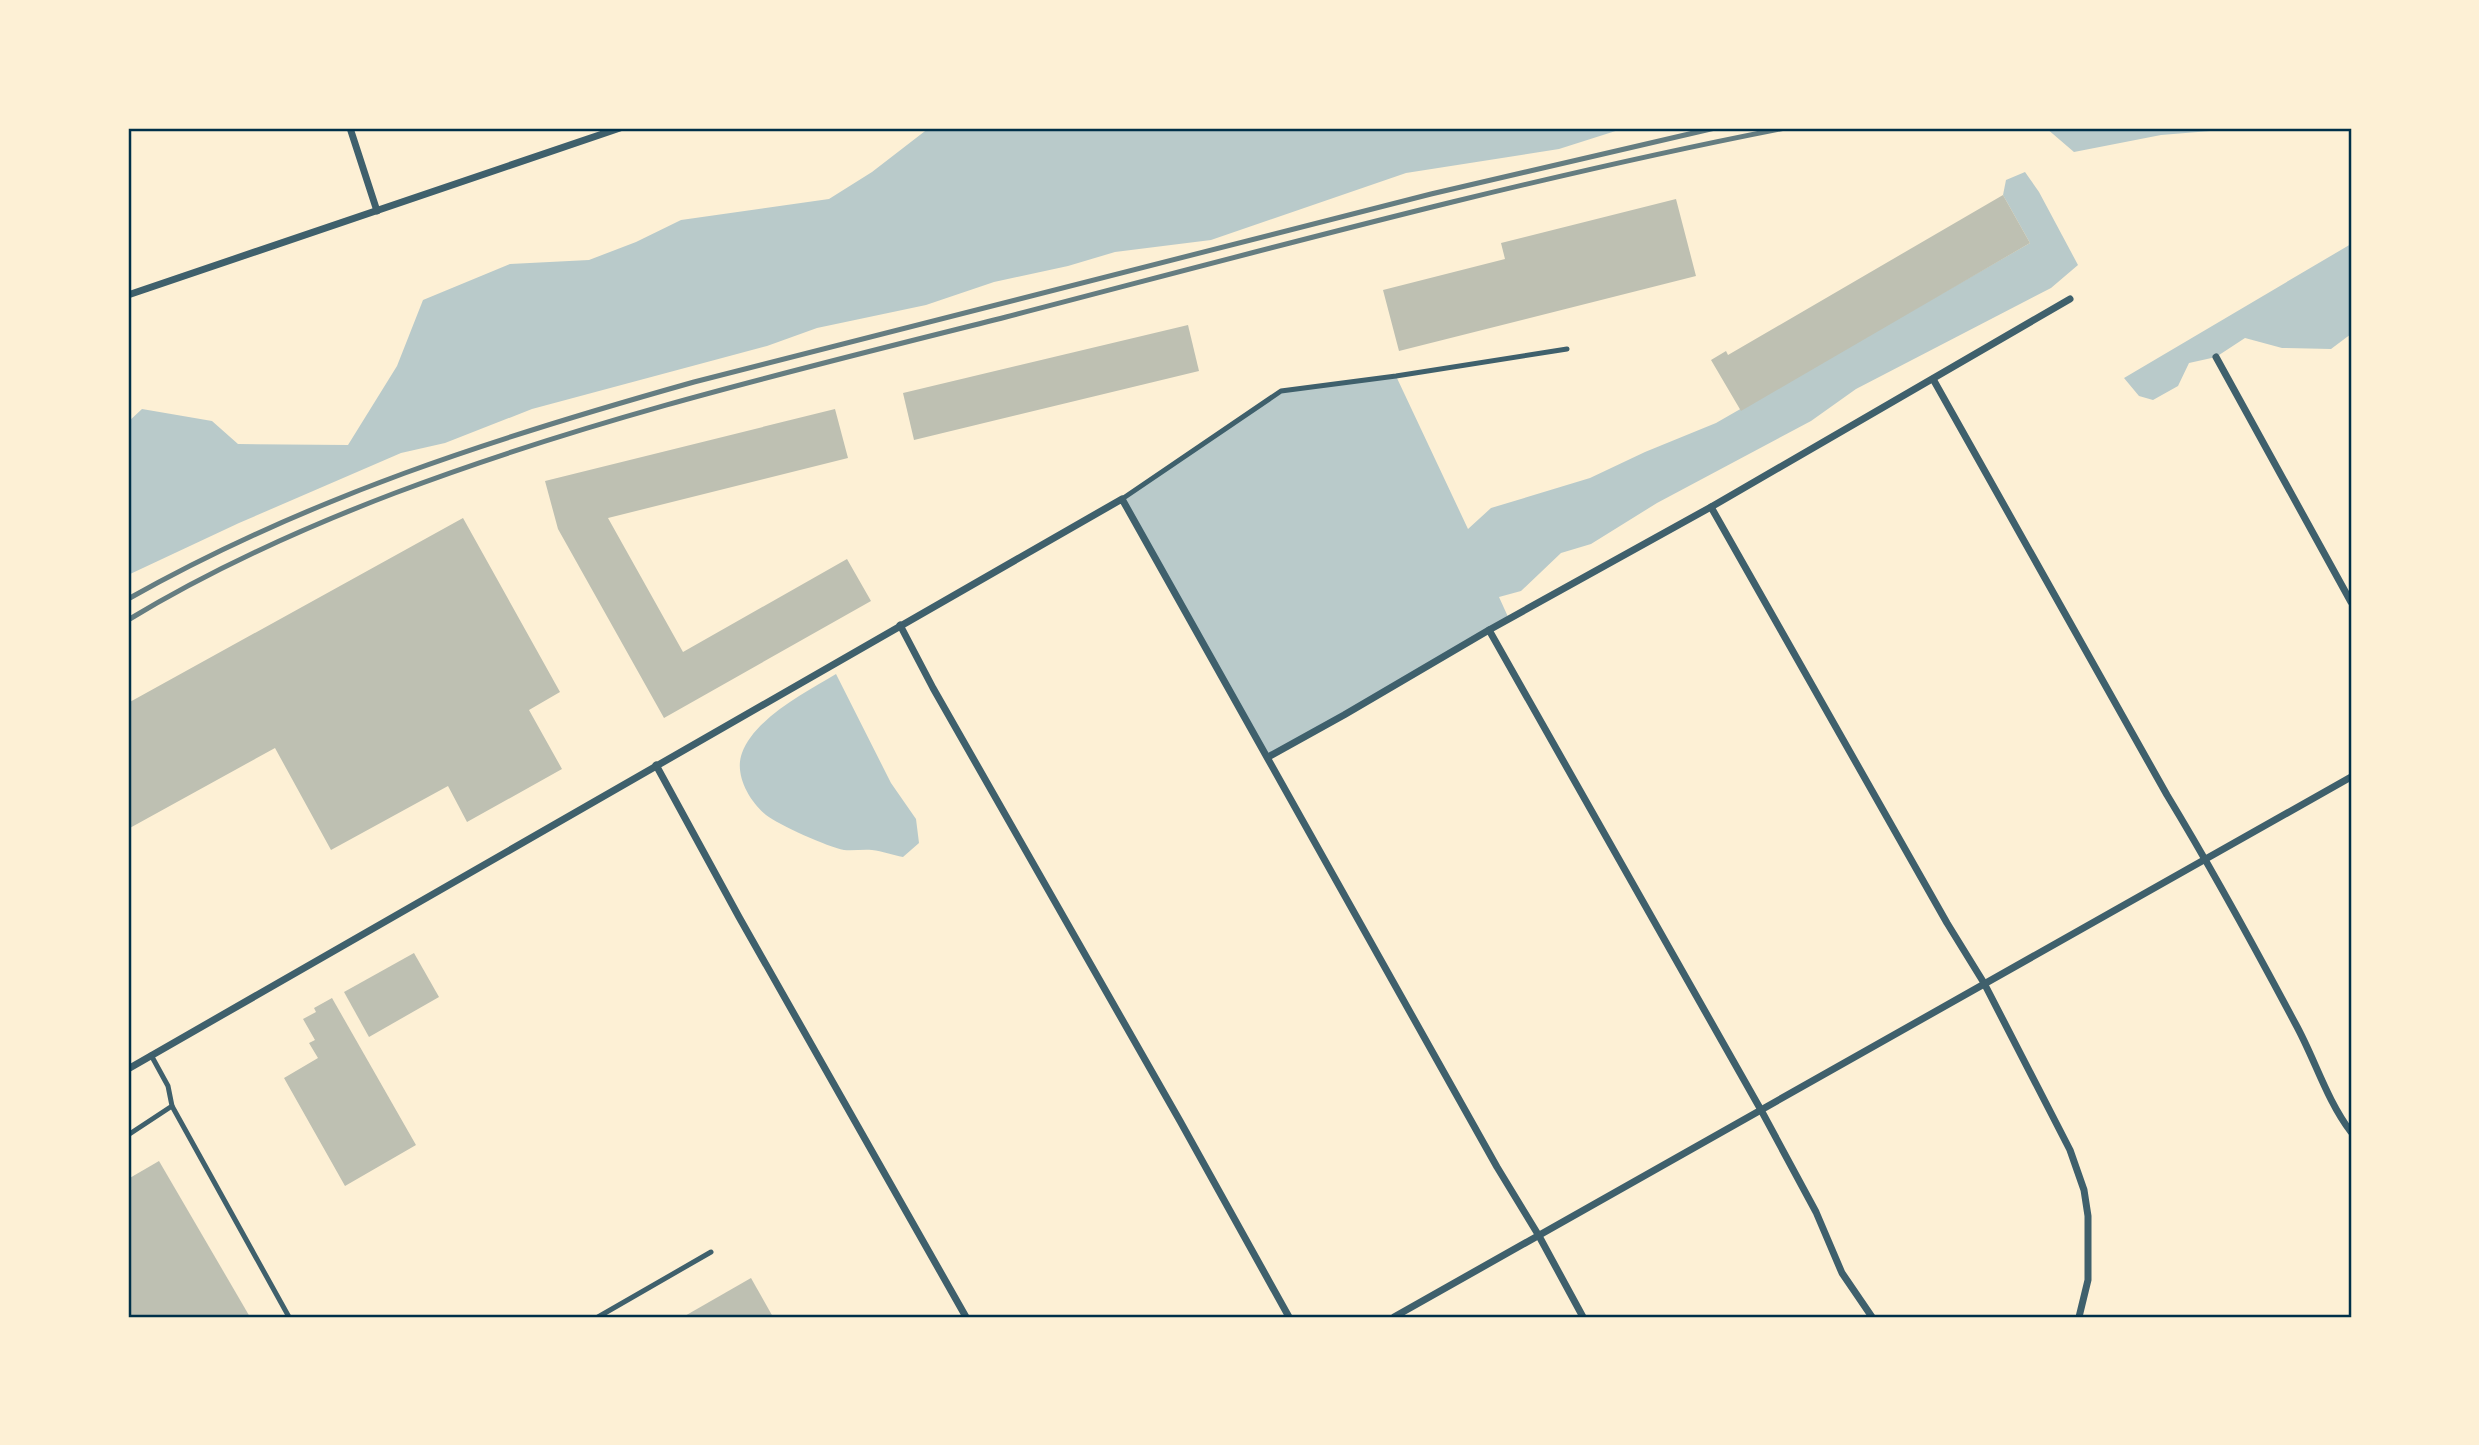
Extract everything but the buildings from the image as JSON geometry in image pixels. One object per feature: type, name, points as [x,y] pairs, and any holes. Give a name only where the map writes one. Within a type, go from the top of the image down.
[{"type":"street","points":[[350,128],[377,211]]},
{"type":"street","points":[[128,295],[620,128]]},
{"type":"street","points":[[1268,757],[1711,507],[2070,299]]},
{"type":"street","points":[[2216,357],[2351,602]]},
{"type":"street","points":[[1933,379],[2206,860],[2297,1027],[2324,1088],[2351,1132]]},
{"type":"street","points":[[128,1069],[1122,499],[1583,1317]]},
{"type":"street","points":[[1711,507],[1947,923],[1984,983],[2053,1112],[2084,1190],[2088,1216],[2088,1280],[2079,1317]]},
{"type":"street","points":[[900,625],[939,700],[1289,1317]]},
{"type":"street","points":[[1489,630],[1761,1110],[1815,1212],[1842,1273],[1872,1317]]},
{"type":"street","points":[[656,765],[738,917],[966,1317]]},
{"type":"street","points":[[1394,1317],[2351,777]]},
{"type":"lane","points":[[1122,499],[1281,391],[1567,349]]},
{"type":"lane","points":[[151,1055],[168,1086],[173,1106],[289,1317]]},
{"type":"lane","points":[[128,1135],[173,1106]]},
{"type":"lane","points":[[598,1317],[710,1252]]},
{"type":"shaded area","points":[[929,128],[1625,128],[1559,149],[1406,173],[1211,240],[1115,252],[1068,266],[994,282],[926,305],[817,328],[767,346],[532,409],[445,443],[401,453],[239,523],[128,575],[128,422],[142,409],[212,421],[238,444],[348,445],[397,366],[423,300],[510,264],[589,260],[636,242],[681,220],[829,199],[872,172]]},
{"type":"shaded area","points":[[2046,128],[2247,128],[2161,135],[2074,152]]},
{"type":"shaded area","points":[[2025,172],[2039,192],[2078,265],[2051,288],[1856,389],[1811,421],[1657,503],[1591,544],[1561,553],[1521,591],[1499,597],[1509,619],[1268,757],[1122,499],[1281,391],[1396,376],[1468,529],[1491,508],[1590,478],[1716,423],[2030,243],[2003,195],[2006,180]]},
{"type":"shaded area","points":[[2351,244],[2351,334],[2331,349],[2282,348],[2245,338],[2216,357],[2189,363],[2178,386],[2153,400],[2139,396],[2124,378]]},
{"type":"shaded area","points":[[836,674],[891,783],[916,819],[919,843],[903,857],[872,850],[844,850],[804,835],[766,815],[745,787],[740,761],[749,740],[758,728],[783,707]]},
{"type":"railway","points":[[128,599],[196,563],[334,500],[475,448],[620,403],[1431,194],[1715,128]]},
{"type":"railway","points":[[128,620],[225,567],[326,520],[470,466],[621,418],[1394,216],[1785,128]]}]
